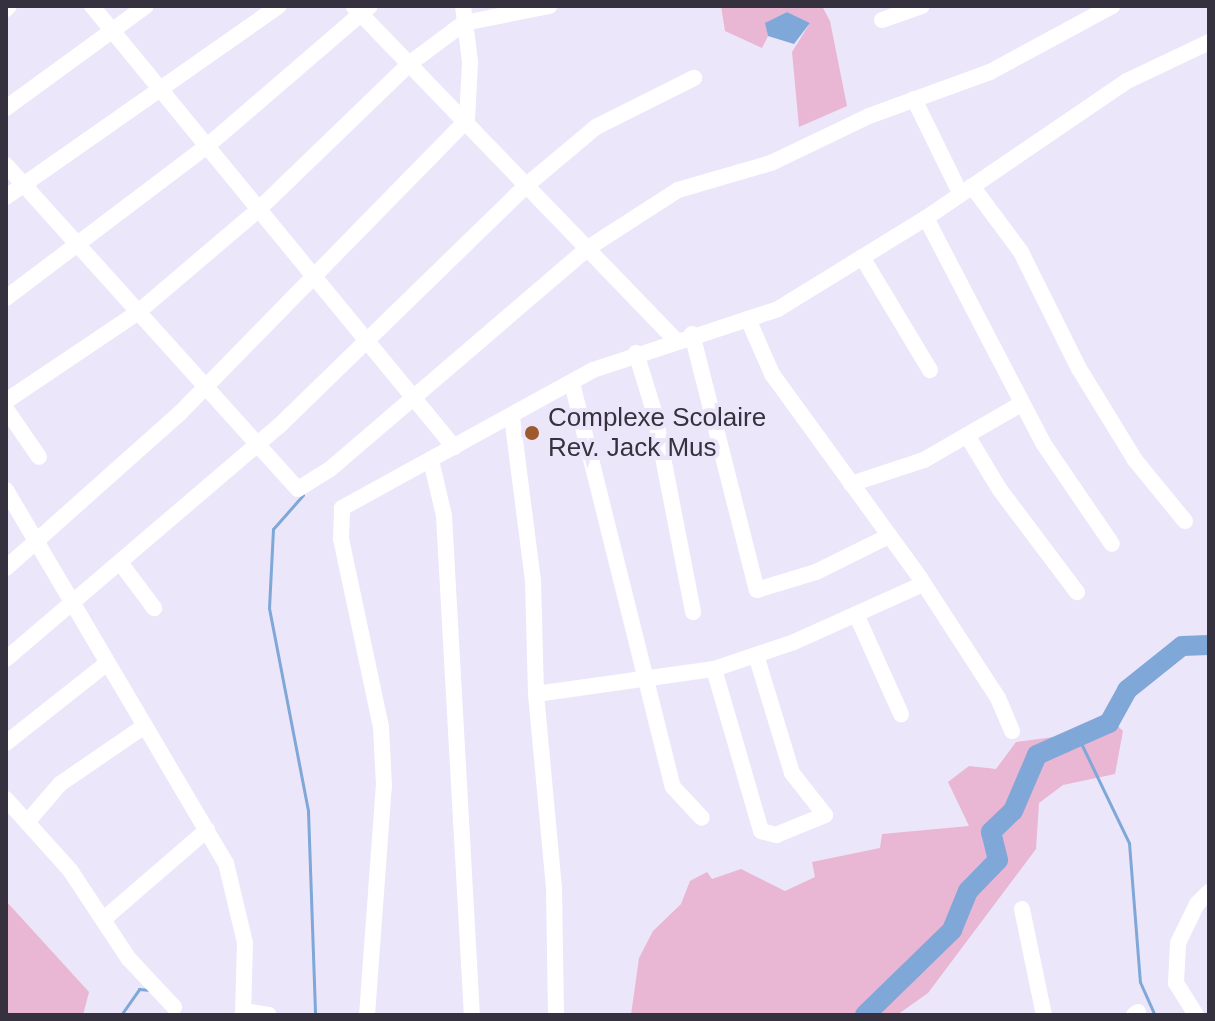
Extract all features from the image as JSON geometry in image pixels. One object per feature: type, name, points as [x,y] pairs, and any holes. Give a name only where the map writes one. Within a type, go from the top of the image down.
[{"type":"street","points":[[92,6],[257,211],[454,447]]},
{"type":"street","points":[[6,108],[146,6]]},
{"type":"street","points":[[6,197],[279,6]]},
{"type":"street","points":[[6,401],[137,313],[257,211],[464,14],[549,6]]},
{"type":"street","points":[[882,20],[922,6]]},
{"type":"street","points":[[6,165],[77,248],[298,489],[329,470],[588,248],[678,190],[771,163],[914,99],[990,72],[1107,7]]},
{"type":"street","points":[[6,298],[77,248],[206,147],[361,8],[409,64],[467,120],[675,339]]},
{"type":"street","points":[[6,568],[204,388],[316,279],[467,120],[470,62],[464,14]]},
{"type":"street","points":[[367,1015],[384,812],[383,756],[381,727],[341,539],[340,510],[572,383],[636,353],[778,309],[926,218],[1127,81],[1209,42]]},
{"type":"street","points":[[6,659],[122,565],[257,445],[528,184],[596,127],[694,78]]},
{"type":"street","points":[[914,99],[966,190],[1021,252],[1078,367],[1135,460],[1185,521]]},
{"type":"street","points":[[926,218],[962,279],[976,321],[1021,404],[1072,491],[1112,544]]},
{"type":"street","points":[[862,257],[930,370]]},
{"type":"street","points":[[748,319],[772,374],[889,536],[987,680],[1012,731]]},
{"type":"street","points":[[692,334],[757,590],[816,572],[889,536]]},
{"type":"street","points":[[636,353],[654,411],[693,612]]},
{"type":"street","points":[[572,383],[673,787],[702,818]]},
{"type":"street","points":[[851,484],[896,471],[968,437],[1021,404]]},
{"type":"street","points":[[6,409],[39,457]]},
{"type":"street","points":[[512,417],[533,580],[536,694],[554,887],[556,1015]]},
{"type":"street","points":[[968,437],[1000,490],[1077,592]]},
{"type":"street","points":[[431,460],[444,516],[472,1015]]},
{"type":"street","points":[[6,490],[226,863],[242,917],[243,1013],[269,1015]]},
{"type":"street","points":[[122,565],[154,608]]},
{"type":"street","points":[[536,694],[714,669],[756,655],[921,585]]},
{"type":"street","points":[[856,614],[901,714]]},
{"type":"street","points":[[714,669],[761,831],[776,835],[825,815],[792,773],[756,655]]},
{"type":"street","points":[[6,743],[106,664]]},
{"type":"street","points":[[29,820],[60,784],[143,727]]},
{"type":"street","points":[[9,808],[29,820],[105,918],[129,959],[174,1007]]},
{"type":"street","points":[[105,918],[207,830]]},
{"type":"street","points":[[1196,1015],[1176,983],[1178,943],[1207,899]]},
{"type":"street","points":[[1022,909],[1044,1015]]},
{"type":"shaded area","points":[[721,6],[822,6],[830,21],[847,106],[799,127],[792,52],[810,23],[787,12],[766,23],[768,36],[762,48],[725,31]]},
{"type":"shaded area","points":[[1105,714],[1123,731],[1115,774],[1063,785],[1039,803],[1036,849],[928,993],[897,1015],[631,1015],[639,958],[653,931],[681,904],[690,881],[707,872],[712,879],[741,869],[785,891],[815,877],[812,862],[880,848],[882,834],[969,826],[948,782],[969,766],[996,769],[1016,742],[1069,735]]},
{"type":"shaded area","points":[[6,901],[89,992],[83,1015],[6,1015]]},
{"type":"water","points":[[787,12],[810,23],[794,44],[768,36],[765,23]]},
{"type":"waterway","points":[[303,495],[273,529],[269,608],[308,811],[315,1015]]},
{"type":"waterway","points":[[865,1015],[952,930],[968,891],[998,860],[991,832],[1013,811],[1037,755],[1109,723],[1127,690],[1182,646],[1209,645]]},
{"type":"waterway","points":[[1079,739],[1129,843],[1140,982],[1155,1015]]},
{"type":"waterway","points":[[121,1015],[139,989],[150,990]]},
{"type":"place","name":"Complexe Scolaire Rev. Jack Mus","points":[[532,433]]}]
